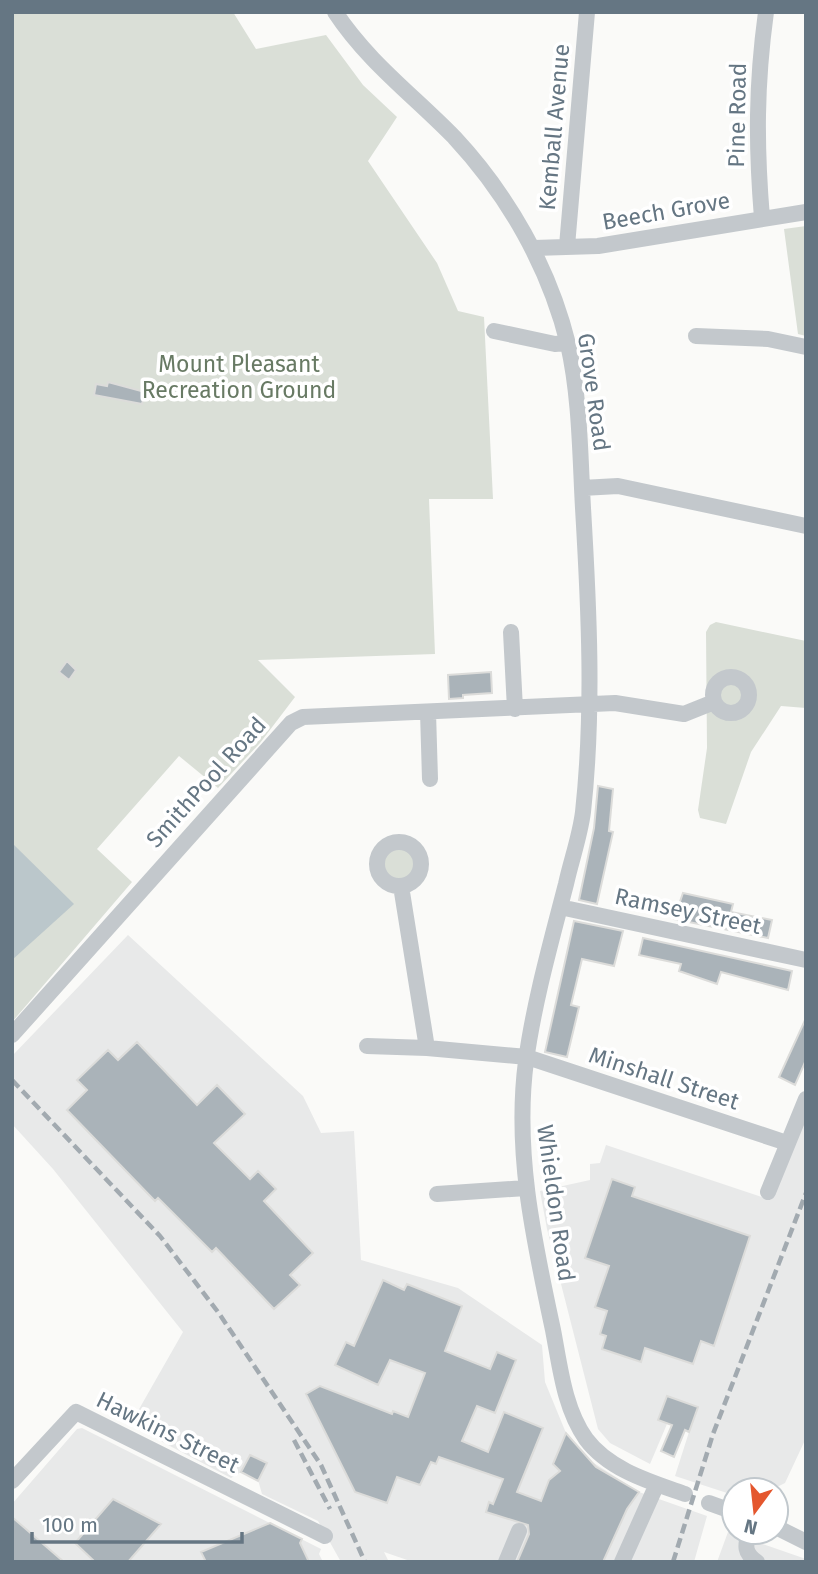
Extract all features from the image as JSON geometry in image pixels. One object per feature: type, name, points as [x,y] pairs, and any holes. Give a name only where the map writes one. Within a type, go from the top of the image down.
[{"type":"street","name":"Grove Road","points":[[335,12],[377,67],[452,135],[483,170],[534,248],[568,343],[578,413],[582,488],[590,706],[586,773]]},
{"type":"street","name":"Kemball Avenue","points":[[567,247],[587,12]]},
{"type":"street","name":"Pine Road","points":[[762,218],[756,141],[757,79],[766,12]]},
{"type":"street","name":"Beech Grove","points":[[534,248],[597,246],[806,212]]},
{"type":"street","points":[[494,331],[555,344],[568,343]]},
{"type":"street","points":[[696,336],[768,339],[806,347]]},
{"type":"street","points":[[582,488],[618,486],[806,526]]},
{"type":"street","points":[[511,632],[515,709]]},
{"type":"street","name":"SmithPool Road","points":[[12,1035],[291,723],[303,717],[635,704],[684,714],[714,702]]},
{"type":"street","points":[[428,712],[430,779]]},
{"type":"street","name":"Whieldon Road","points":[[586,773],[582,817],[527,1057],[521,1115],[526,1188],[561,1368],[576,1422],[599,1454],[657,1485],[685,1494]]},
{"type":"street","points":[[401,886],[427,1048]]},
{"type":"street","name":"Ramsey Street","points":[[560,907],[806,960]]},
{"type":"street","name":"Minshall Street","points":[[367,1046],[427,1048],[527,1057],[787,1143]]},
{"type":"street","points":[[768,1192],[806,1099]]},
{"type":"street","points":[[437,1194],[526,1188]]},
{"type":"street","name":"Hawkins Street","points":[[12,1481],[76,1412],[324,1536]]},
{"type":"street","points":[[622,1562],[657,1485]]},
{"type":"street","points":[[709,1503],[720,1507]]},
{"type":"street","points":[[506,1562],[519,1531]]},
{"type":"street","points":[[790,1534],[806,1542]]},
{"type":"street","points":[[745,1546],[748,1556],[757,1562]]},
{"type":"shaded area","points":[[12,843],[74,904],[12,960]]},
{"type":"shaded area","points":[[128,935],[303,1096],[321,1133],[354,1131],[361,1260],[458,1288],[542,1345],[545,1382],[566,1433],[586,1458],[639,1492],[707,1516],[694,1562],[413,1562],[384,1552],[389,1562],[341,1562],[318,1521],[262,1494],[258,1480],[241,1472],[231,1478],[130,1425],[183,1332],[53,1169],[12,1124],[12,1056]]},
{"type":"shaded area","points":[[806,1117],[806,1438],[788,1476],[720,1476],[720,1491],[675,1476],[689,1432],[667,1424],[650,1464],[610,1443],[598,1429],[547,1229],[540,1191],[590,1180],[590,1164],[600,1163],[606,1145],[771,1200]]},
{"type":"shaded area","points":[[82,1428],[321,1549],[319,1554],[323,1562],[12,1562],[12,1504],[77,1429]]},
{"type":"shaded area","points":[[723,1546],[768,1546],[806,1559],[806,1562],[717,1562]]},
{"type":"green space","name":"Mount Pleasant Recreation Ground","points":[[12,12],[233,12],[256,49],[326,35],[363,85],[397,117],[368,161],[437,263],[458,311],[484,317],[493,499],[429,499],[435,654],[258,660],[295,697],[260,743],[218,788],[179,756],[97,849],[132,882],[12,1022]]},
{"type":"green space","points":[[806,226],[806,336],[798,334],[784,229]]},
{"type":"green space","points":[[716,622],[806,641],[806,708],[781,706],[751,752],[726,824],[700,818],[698,810],[707,748],[706,632],[710,625]]},
{"type":"green space","points":[[399,849],[410,853],[414,864],[410,875],[399,879],[388,875],[384,864],[388,853]]},
{"type":"building","points":[[108,382],[145,392],[142,404],[94,395],[96,384],[107,386]]},
{"type":"building","points":[[67,661],[76,670],[69,680],[59,672]]},
{"type":"building","points":[[491,672],[492,693],[449,699],[448,675]]},
{"type":"building","points":[[598,786],[613,789],[609,831],[613,832],[597,904],[579,900],[594,828]]},
{"type":"building","points":[[683,893],[733,904],[731,912],[772,920],[768,938],[674,919]]},
{"type":"building","points":[[574,921],[623,931],[614,966],[582,959],[571,1005],[579,1007],[567,1057],[545,1052]]},
{"type":"building","points":[[643,938],[792,971],[788,990],[721,972],[717,984],[679,971],[681,964],[639,955]]},
{"type":"building","points":[[806,1018],[806,1060],[795,1085],[779,1077]]},
{"type":"building","points":[[137,1042],[197,1105],[217,1085],[245,1114],[214,1143],[250,1179],[258,1171],[276,1189],[264,1201],[313,1253],[290,1275],[300,1285],[274,1309],[216,1248],[212,1252],[158,1198],[155,1201],[67,1110],[87,1090],[77,1080],[108,1050],[118,1060]]},
{"type":"building","points":[[612,1179],[635,1187],[632,1196],[750,1236],[714,1346],[701,1341],[693,1364],[645,1348],[641,1362],[602,1349],[606,1336],[600,1334],[607,1311],[595,1307],[609,1266],[585,1258]]},
{"type":"building","points":[[383,1280],[404,1290],[407,1284],[462,1306],[445,1351],[490,1369],[497,1352],[516,1360],[495,1413],[477,1406],[462,1441],[488,1452],[504,1412],[543,1428],[517,1492],[541,1501],[549,1480],[560,1471],[553,1464],[566,1433],[596,1467],[639,1492],[627,1509],[603,1562],[517,1562],[529,1534],[528,1525],[486,1512],[489,1502],[493,1504],[503,1479],[439,1457],[436,1464],[431,1462],[420,1485],[397,1477],[387,1503],[355,1492],[306,1394],[320,1386],[392,1414],[393,1411],[408,1417],[425,1373],[390,1360],[378,1385],[335,1365],[346,1342],[354,1346]]},
{"type":"building","points":[[667,1396],[698,1407],[689,1432],[685,1430],[674,1457],[661,1451],[672,1425],[658,1420]]},
{"type":"building","points":[[250,1455],[267,1463],[258,1481],[241,1472]]},
{"type":"building","points":[[113,1499],[161,1524],[128,1562],[95,1562],[75,1543]]},
{"type":"building","points":[[12,1517],[64,1562],[12,1562]]},
{"type":"building","points":[[270,1523],[302,1539],[300,1543],[309,1562],[206,1562],[201,1552]]},
{"type":"railway","points":[[12,1080],[160,1236],[218,1312],[321,1465],[365,1562]]},
{"type":"railway","points":[[673,1562],[713,1434],[806,1193]]},
{"type":"railway","points":[[294,1440],[330,1509]]}]
